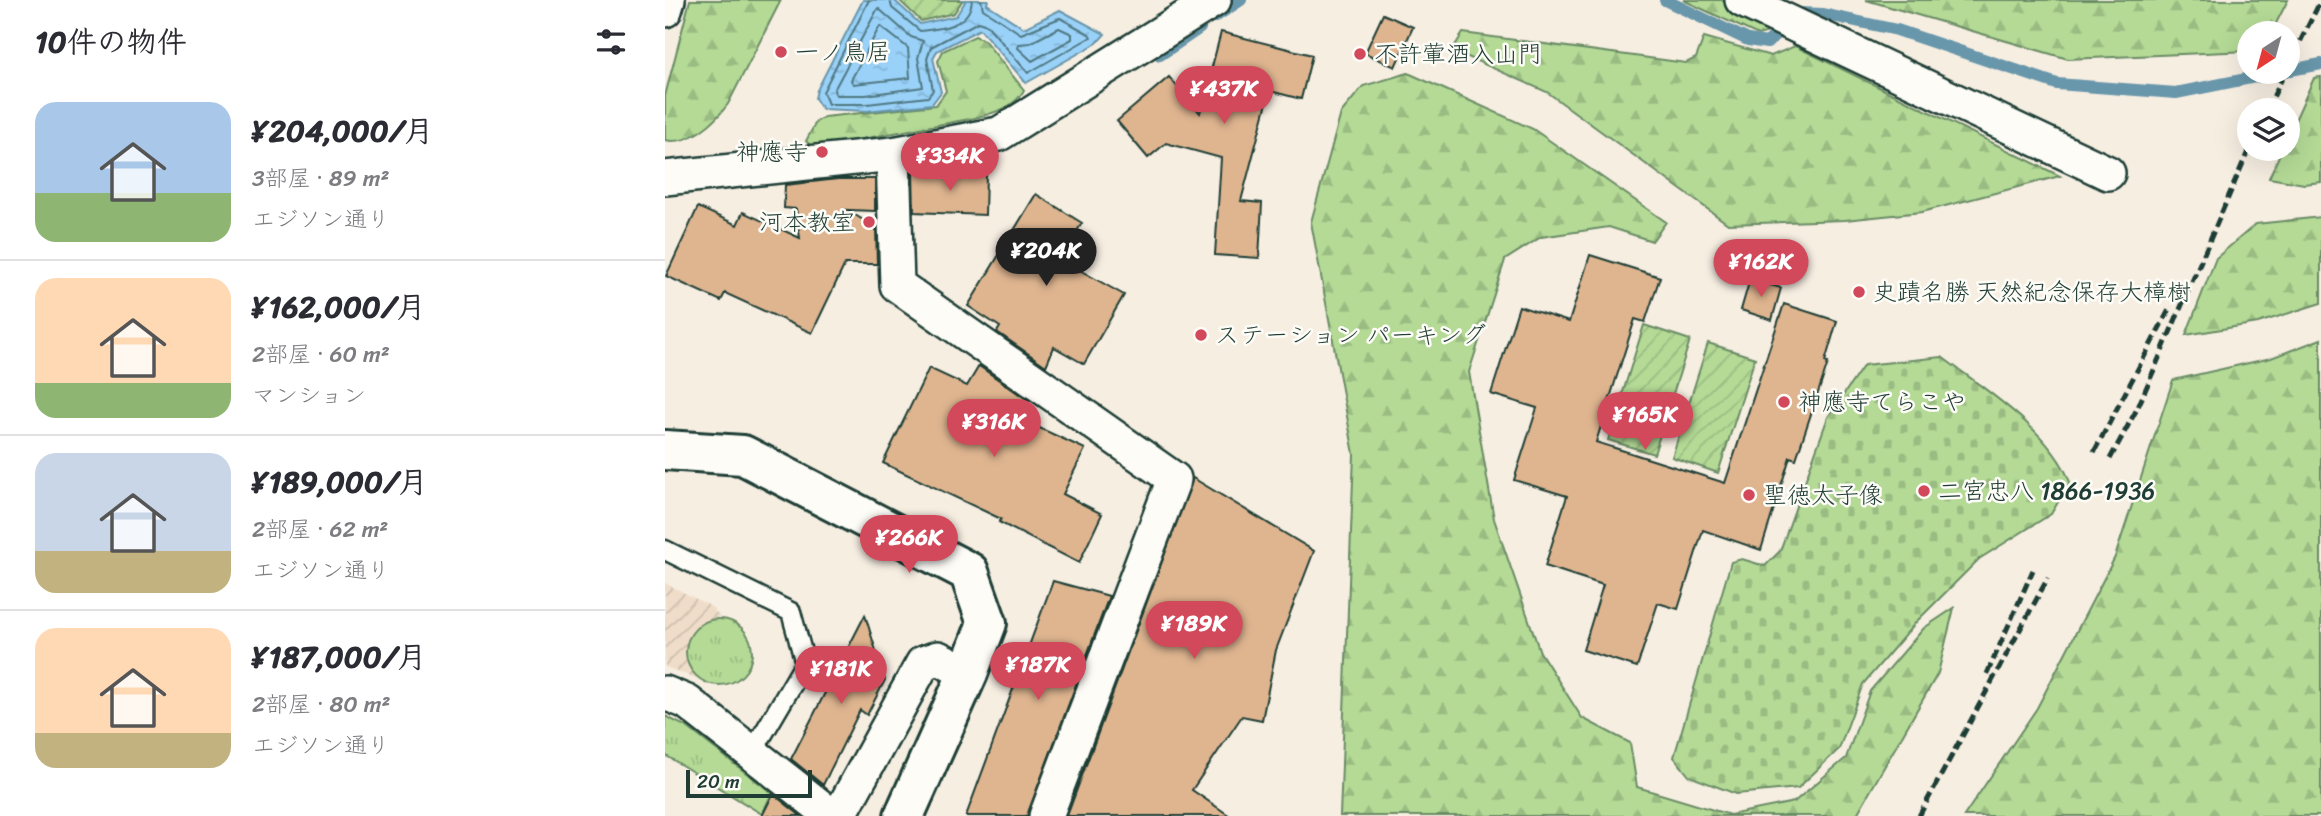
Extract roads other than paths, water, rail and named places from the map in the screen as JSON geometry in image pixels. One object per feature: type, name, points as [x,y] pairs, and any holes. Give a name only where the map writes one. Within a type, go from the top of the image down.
[{"type":"street","points":[[665,10],[668,0]]},
{"type":"street","points":[[665,178],[894,154],[999,134],[1214,0]]},
{"type":"street","points":[[1742,0],[2108,173]]},
{"type":"street","points":[[894,154],[897,285],[1174,479],[1046,816]]},
{"type":"street","points":[[665,450],[743,455],[969,572],[987,623],[968,673],[904,816]]},
{"type":"street","points":[[839,816],[923,663],[938,658],[968,673]]},
{"type":"street","points":[[665,693],[687,702],[832,816]]},
{"type":"lane","points":[[665,550],[791,612],[805,663],[752,752]]},
{"type":"water","points":[[863,0],[894,0],[920,24],[956,16],[965,2],[963,0],[988,0],[987,4],[1024,28],[1060,10],[1105,34],[1097,43],[1026,83],[980,29],[937,51],[933,58],[941,92],[932,104],[867,111],[822,109],[815,98],[817,90]]},
{"type":"waterway","points":[[1215,17],[1241,0]]},
{"type":"waterway","points":[[1665,0],[1748,40],[1767,43],[1800,13],[1823,14],[1897,30],[2057,84],[2176,93],[2321,64]]},
{"type":"waterway","points":[[1160,55],[1200,28]]},
{"type":"railway","points":[[2300,42],[2321,0]]},
{"type":"railway","points":[[2273,98],[2279,84]]},
{"type":"railway","points":[[2110,459],[2138,407],[2244,161]]},
{"type":"railway","points":[[2094,452],[2170,308]]},
{"type":"railway","points":[[1987,674],[2033,570]]},
{"type":"railway","points":[[1919,816],[2048,578]]},
{"type":"place","name":"一ノ鳥居","points":[[781,52]]},
{"type":"place","name":"不許葷酒入山門","points":[[1360,54]]},
{"type":"place","name":"神應寺","points":[[822,152]]},
{"type":"place","name":"河本教室","points":[[869,222]]},
{"type":"place","name":"史蹟名勝 天然紀念保存大樟樹","points":[[1859,292]]},
{"type":"place","name":"ステーション パーキング","points":[[1201,335]]},
{"type":"place","name":"神應寺てらこや","points":[[1784,402]]},
{"type":"place","name":"二宮忠八 1866-1936","points":[[1924,491]]},
{"type":"place","name":"聖徳太子像","points":[[1749,495]]}]
